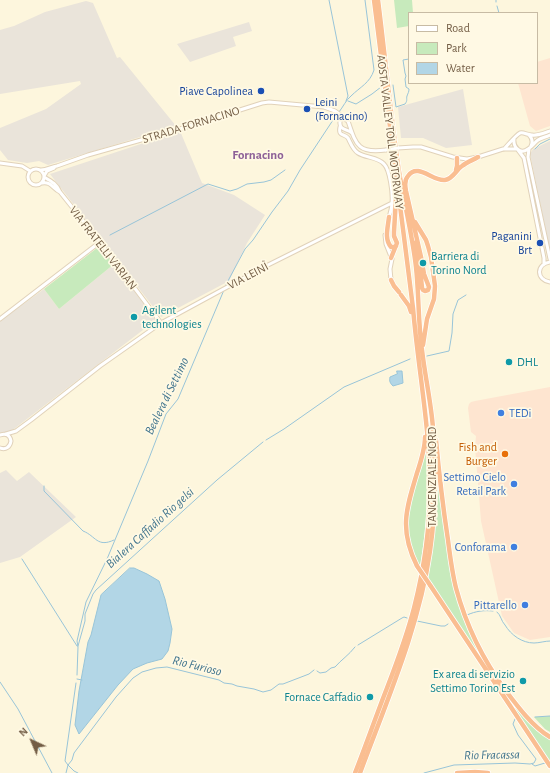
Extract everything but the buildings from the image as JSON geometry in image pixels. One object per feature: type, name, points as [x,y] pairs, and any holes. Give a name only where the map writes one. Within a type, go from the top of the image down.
[{"type":"highway","name":"AOSTA VALLEY TOLL MOTORWAY","points":[[374,0],[407,266]]},
{"type":"highway","name":"AOSTA VALLEY TOLL MOTORWAY","points":[[378,0],[398,162],[416,265]]},
{"type":"highway","points":[[423,289],[424,291],[429,287],[424,274],[413,216],[405,184],[406,179],[410,174],[418,171],[437,179],[446,180],[451,177],[456,170],[478,157]]},
{"type":"highway","points":[[455,158],[457,166],[456,170]]},
{"type":"highway","points":[[392,258],[397,242],[394,232],[397,188]]},
{"type":"highway","points":[[413,216],[428,246],[432,263],[434,286],[434,299],[427,319],[422,351]]},
{"type":"highway","points":[[389,217],[387,232],[388,241],[392,247],[396,246]]},
{"type":"highway","points":[[410,227],[418,254],[423,289],[419,310]]},
{"type":"highway","name":"TANGENZIALE NORD","points":[[360,773],[410,640],[423,591],[434,514],[435,481],[432,427],[422,351],[416,265]]},
{"type":"highway","name":"TANGENZIALE NORD","points":[[355,773],[407,632],[422,572],[428,529],[430,489],[428,445],[407,266]]},
{"type":"highway","points":[[391,280],[411,311],[416,344]]},
{"type":"highway","points":[[425,413],[424,448],[408,502],[405,522],[413,559],[550,766]]},
{"type":"highway","points":[[432,427],[436,440],[453,574],[466,620],[482,653],[499,681],[523,712],[537,727],[550,737]]},
{"type":"highway","points":[[457,773],[488,773]]},
{"type":"street","name":"STRADA FORNACINO","points":[[41,170],[262,103],[276,102],[329,109],[339,114],[343,120]]},
{"type":"street","points":[[391,280],[390,267],[392,258],[385,239],[392,203],[388,171],[384,163],[366,157],[358,153],[353,148],[348,139],[340,133],[339,124],[343,120],[348,121],[356,142],[364,149],[371,152],[398,148],[421,147],[455,158],[467,159],[503,149],[523,151],[530,148],[538,140],[550,135]]},
{"type":"street","points":[[345,136],[345,129],[348,128],[349,124]]},
{"type":"street","points":[[340,127],[352,133]]},
{"type":"street","points":[[503,149],[518,134],[524,133],[536,136],[550,131]]},
{"type":"street","points":[[529,135],[532,141],[528,156],[550,259]]},
{"type":"street","points":[[514,138],[514,144],[524,158],[544,258],[544,264],[540,273],[542,278],[550,285]]},
{"type":"street","points":[[0,162],[22,166],[30,171]]},
{"type":"street","points":[[14,165],[25,170],[28,175],[28,180],[32,184],[37,185],[42,183],[44,176],[41,170],[37,169],[30,171],[28,175]]},
{"type":"street","name":"STRADA FORNACINO","points":[[44,176],[47,172],[57,166]]},
{"type":"street","name":"VIA FRATELLI VARIAN","points":[[44,176],[58,188],[161,323]]},
{"type":"street","name":"VIA FRATELLI VARIAN","points":[[42,183],[48,183],[60,192]]},
{"type":"street","name":"VIA LEINÌ","points":[[16,431],[100,366],[161,323],[228,286],[392,203]]},
{"type":"street","points":[[0,319],[100,242]]},
{"type":"street","points":[[544,264],[550,262]]},
{"type":"street","points":[[0,435],[16,431]]},
{"type":"street","points":[[0,449],[9,447],[11,439],[16,431]]},
{"type":"street","points":[[6,434],[11,439]]},
{"type":"shaded area","points":[[86,1],[93,3],[117,58],[120,57],[176,126],[48,165],[39,161],[27,163],[8,160],[0,150],[0,128],[46,109],[81,84],[80,81],[0,94],[0,30],[14,26],[45,12]]},
{"type":"shaded area","points":[[249,22],[252,31],[233,37],[236,46],[190,62],[177,44]]},
{"type":"shaded area","points":[[550,58],[550,126],[536,131],[530,126],[518,84],[538,84],[538,62]]},
{"type":"shaded area","points":[[463,89],[472,145],[446,148],[423,138],[401,138],[398,107]]},
{"type":"shaded area","points":[[180,131],[202,183],[234,195],[265,215],[247,243],[229,281],[161,317],[50,174]]},
{"type":"shaded area","points":[[550,141],[550,251],[530,154],[533,149]]},
{"type":"shaded area","points":[[114,264],[156,320],[10,432],[3,434],[0,433],[0,321],[44,289],[59,309]]},
{"type":"shaded area","name":"Settimo Cielo Retail Park","points":[[550,387],[550,637],[530,640],[514,633],[502,616],[481,521],[475,447],[476,436],[471,432],[468,408],[471,402]]},
{"type":"shaded area","points":[[6,470],[17,481],[29,472],[76,517],[20,557],[0,563],[0,473]]},
{"type":"green space","points":[[394,0],[412,0],[413,12],[408,12],[408,26],[397,28]]},
{"type":"green space","points":[[97,248],[102,249],[114,264],[59,309],[44,289]]},
{"type":"green space","points":[[425,452],[427,466],[427,495],[424,538],[420,566],[412,551],[408,536],[408,511]]},
{"type":"green space","points":[[437,485],[456,595],[490,671],[428,578],[432,555]]},
{"type":"green space","points":[[500,688],[550,739],[550,762]]},
{"type":"green space","points":[[550,716],[550,732],[545,729],[534,717]]},
{"type":"water","points":[[397,371],[402,371],[403,383],[393,386],[390,382],[390,377],[397,374]]},
{"type":"water","points":[[130,568],[134,568],[159,581],[172,629],[168,651],[162,659],[133,669],[118,685],[79,734],[75,725],[79,691],[88,642],[101,595]]},
{"type":"waterway","points":[[329,0],[348,96],[346,101]]},
{"type":"waterway","points":[[339,112],[349,98],[367,82],[374,70],[365,0]]},
{"type":"waterway","points":[[497,6],[499,12]]},
{"type":"waterway","points":[[393,85],[396,107],[405,104],[409,89],[406,87],[406,76],[403,60],[408,59]]},
{"type":"waterway","points":[[348,101],[356,104],[381,87]]},
{"type":"waterway","name":"Bealera di Settimo","points":[[225,287],[245,249],[288,191],[337,114]]},
{"type":"waterway","points":[[535,149],[540,144],[550,139]]},
{"type":"waterway","points":[[110,235],[208,184],[230,191],[247,184],[271,180],[285,170]]},
{"type":"waterway","name":"Bealera di Settimo","points":[[77,675],[77,641],[86,602],[107,559],[166,414],[178,399],[224,290]]},
{"type":"waterway","name":"Bialera Caffadio Rio gelsi","points":[[427,356],[449,351],[453,314],[458,300],[466,295]]},
{"type":"waterway","name":"Bialera Caffadio Rio gelsi","points":[[266,440],[344,387],[410,359]]},
{"type":"waterway","name":"Bialera Caffadio Rio gelsi","points":[[78,646],[85,621],[85,614],[96,590],[217,480],[263,442]]},
{"type":"waterway","points":[[44,486],[44,491],[83,531],[100,542],[104,543],[114,540]]},
{"type":"waterway","points":[[22,559],[77,646]]},
{"type":"waterway","name":"Rio Furioso","points":[[467,615],[480,611],[493,611]]},
{"type":"waterway","name":"Rio Furioso","points":[[497,612],[510,632],[517,638],[530,643],[550,641]]},
{"type":"waterway","name":"Rio Furioso","points":[[358,645],[402,618],[407,618]]},
{"type":"waterway","name":"Rio Furioso","points":[[417,621],[441,626],[448,624]]},
{"type":"waterway","name":"Rio Furioso","points":[[317,671],[320,673],[326,672],[335,667],[355,647]]},
{"type":"waterway","name":"Rio Furioso","points":[[78,773],[68,765],[72,760],[74,753],[116,697],[133,678],[142,672],[167,667],[263,692],[271,690],[279,684],[283,684],[309,674],[314,670]]},
{"type":"waterway","points":[[77,679],[82,680]]},
{"type":"waterway","points":[[0,682],[18,709],[52,773]]},
{"type":"waterway","name":"Bealera di Settimo","points":[[66,773],[68,765],[65,761],[76,683]]},
{"type":"waterway","name":"Rio Fracassa","points":[[535,717],[550,716]]},
{"type":"waterway","name":"Rio Fracassa","points":[[424,773],[454,765],[534,763],[536,759],[518,735],[513,724],[515,719]]},
{"type":"waterway","points":[[532,764],[535,766],[545,763]]},
{"type":"place","name":"Piave Capolinea","points":[[261,91]]},
{"type":"place","name":"Leini (Fornacino)","points":[[307,109]]},
{"type":"place","name":"Paganini Brt","points":[[540,243]]},
{"type":"place","name":"Barriera di Torino Nord","points":[[423,263]]},
{"type":"place","name":"Agilent technologies","points":[[134,317]]},
{"type":"place","name":"DHL","points":[[509,362]]},
{"type":"place","name":"TEDi","points":[[501,413]]},
{"type":"place","name":"Fish and Burger","points":[[505,454]]},
{"type":"place","name":"Settimo Cielo Retail Park","points":[[514,484]]},
{"type":"place","name":"Conforama","points":[[514,547]]},
{"type":"place","name":"Pittarello","points":[[525,605]]},
{"type":"place","name":"Ex area di servizio Settimo Torino Est","points":[[523,681]]},
{"type":"place","name":"Fornace Caffadio","points":[[370,697]]},
{"type":"district","name":"Fornacino","points":[[258,155]]}]
